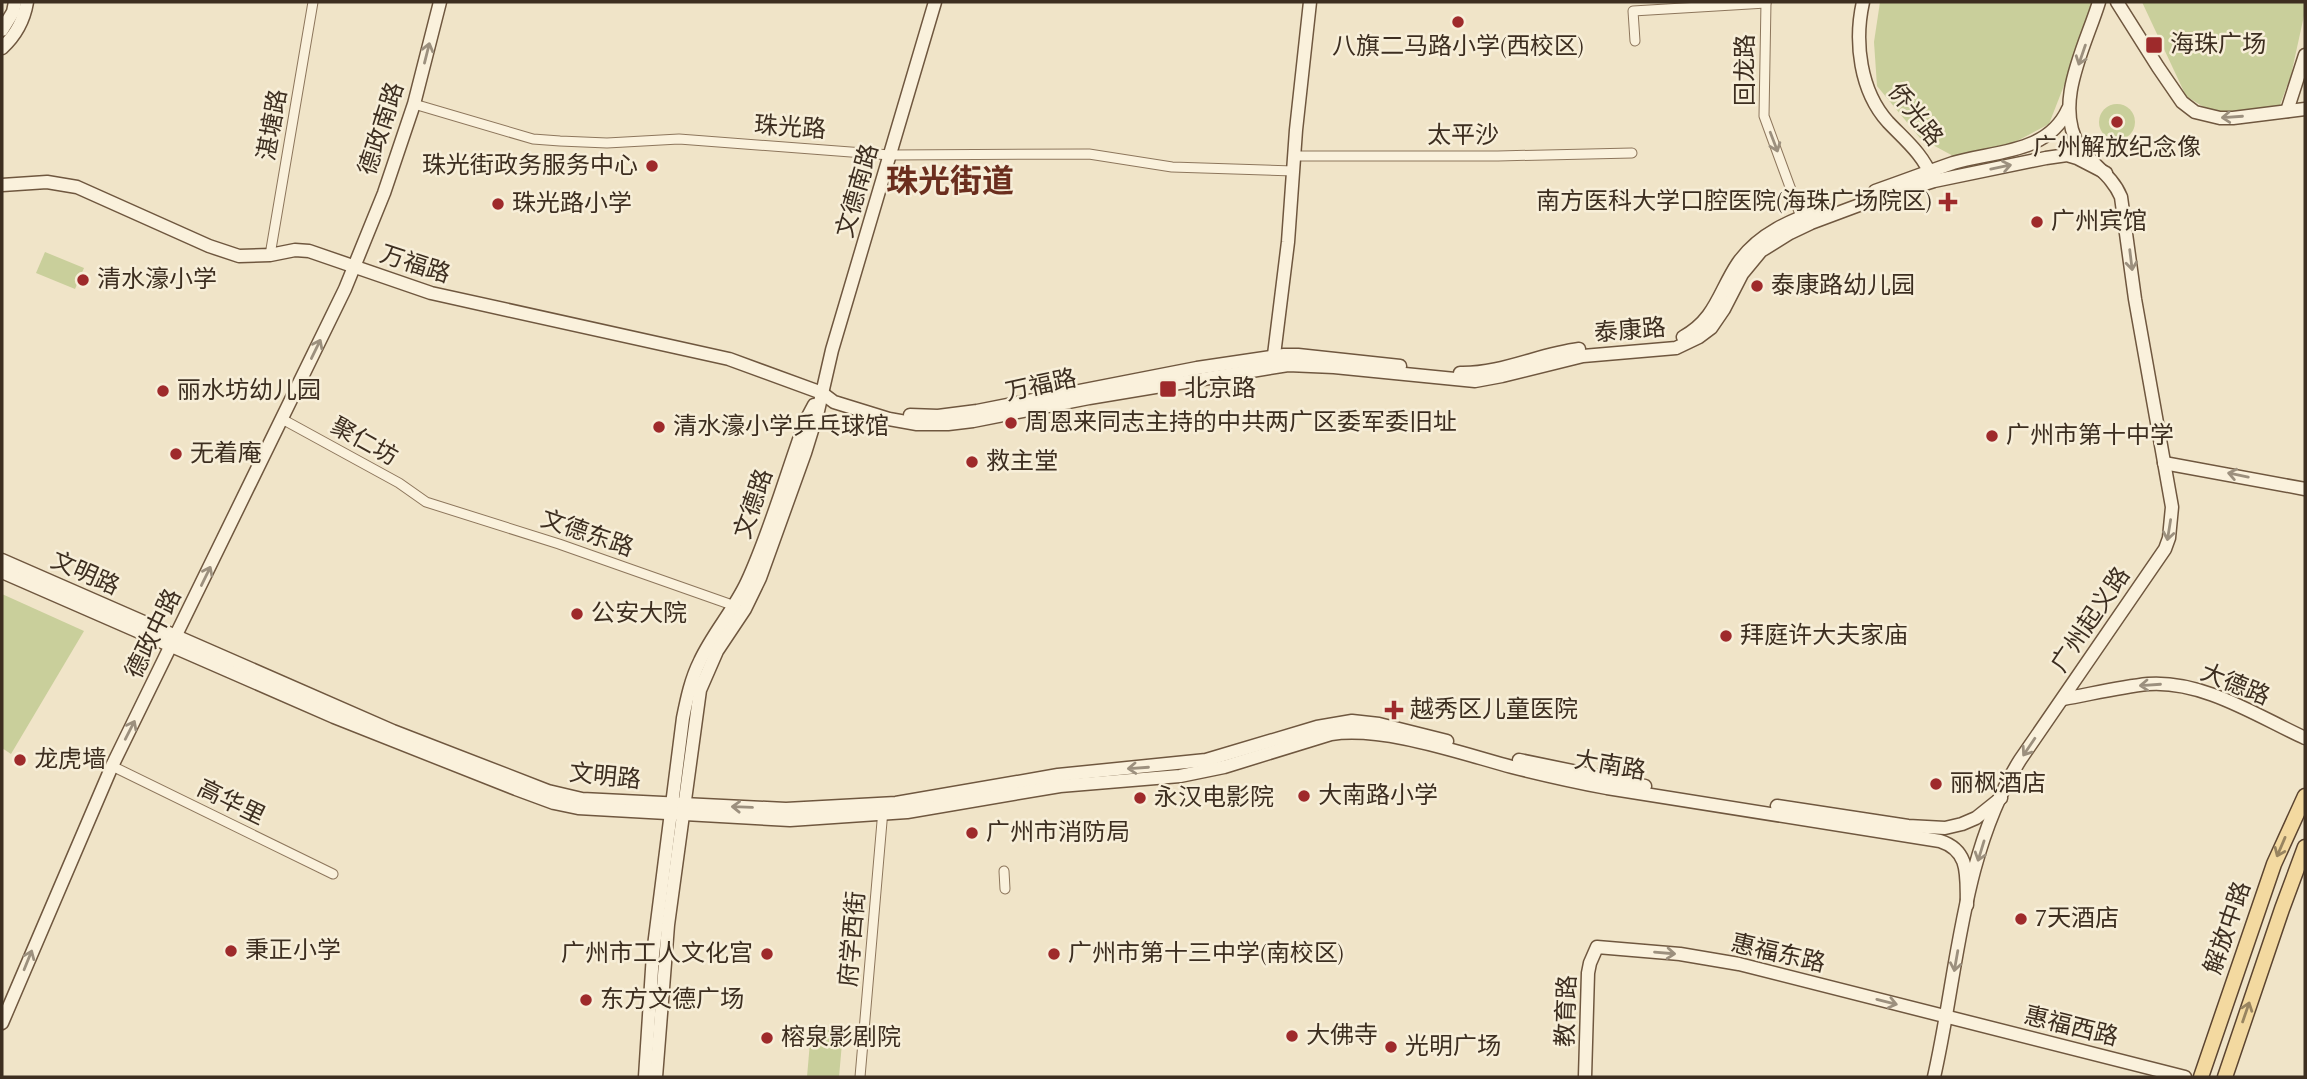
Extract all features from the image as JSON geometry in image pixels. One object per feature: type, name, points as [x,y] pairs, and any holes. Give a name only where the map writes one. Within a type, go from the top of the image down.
[{"type":"main road","points":[[2,30],[13,12],[15,2]]},
{"type":"main road","points":[[2,48],[23,20],[27,2]]},
{"type":"main road","name":"德政南路","points":[[354,267],[384,193],[414,104],[440,2]]},
{"type":"main road","name":"文德南路","points":[[822,393],[832,350],[935,2]]},
{"type":"main road","points":[[1273,362],[1288,242],[1310,2]]},
{"type":"main road","name":"侨光路","points":[[1863,2],[1860,32],[1861,68],[1865,83],[1878,109],[1912,145],[1932,176]]},
{"type":"main road","points":[[2068,109],[2074,78],[2099,2]]},
{"type":"main road","points":[[2117,2],[2182,102],[2195,112],[2220,118],[2305,109]]},
{"type":"main road","points":[[2287,111],[2305,55]]},
{"type":"main road","name":"泰康路","points":[[1273,362],[1475,381],[1583,356],[1682,346],[1711,328],[1742,274],[1761,251],[1773,243],[1798,228],[1932,176],[1956,162],[2022,148],[2057,127],[2068,109]]},
{"type":"main road","name":"广州起义路","points":[[1934,1077],[1967,905],[1981,849],[2001,798],[2014,771],[2165,549],[2171,522],[2172,507],[2136,299],[2123,206],[2116,185],[2081,148],[2073,133],[2068,109]]},
{"type":"main road","name":"泰康路","points":[[1273,362],[1298,355],[1469,373],[1499,369],[1568,350],[1671,341],[1684,337],[1703,323],[1714,309],[1737,265],[1753,246],[1772,232],[1801,217],[1932,176],[2046,158],[2067,155],[2106,173]]},
{"type":"main road","name":"万福路","points":[[2,185],[47,182],[77,187],[225,253],[239,256],[309,251],[451,299],[729,359],[822,393],[837,394],[896,412],[938,416],[976,411],[1197,368],[1273,362]]},
{"type":"main road","name":"德政中路","points":[[2,1023],[112,766],[354,267]]},
{"type":"main road","name":"文德路","points":[[656,1077],[683,718],[689,689],[701,659],[735,606],[759,554],[806,420],[822,393]]},
{"type":"main road","name":"文德路","points":[[645,1077],[653,954],[701,690],[717,651],[746,609],[760,578],[805,453],[822,393]]},
{"type":"main road","points":[[2164,463],[2305,489]]},
{"type":"main road","name":"文明路","points":[[2,561],[174,642]]},
{"type":"main road","name":"文明路","points":[[2,572],[393,731],[548,791],[582,799],[678,809],[883,809],[1048,777],[1204,766]]},
{"type":"main road","name":"大德路","points":[[2063,699],[2149,684],[2171,685],[2214,696],[2305,738]]},
{"type":"main road","name":"大南路","points":[[1204,766],[1317,727],[1352,722],[1393,727],[1591,776],[1908,826],[1945,828],[1962,824],[1976,818],[2001,798]]},
{"type":"main road","name":"大南路","points":[[1204,766],[1331,734],[1350,732],[1396,737],[1553,777],[1608,788],[1940,841],[1955,848],[1963,858],[1967,905]]},
{"type":"main road","name":"解放中路","points":[[2202,1077],[2274,863],[2305,796]]},
{"type":"main road","name":"解放中路","points":[[2225,1077],[2305,847]]},
{"type":"main road","name":"惠福东路","points":[[1597,947],[1680,954],[1739,964],[1946,1017]]},
{"type":"main road","name":"教育路","points":[[1585,1077],[1588,973],[1597,947]]},
{"type":"main road","name":"惠福西路","points":[[1946,1017],[2185,1077]]},
{"type":"main road","points":[[2147,1068],[2159,1077]]},
{"type":"street","name":"湛塘路","points":[[270,255],[313,2]]},
{"type":"street","points":[[1635,41],[1633,11],[1766,2]]},
{"type":"street","name":"回龙路","points":[[1766,2],[1764,116],[1801,217]]},
{"type":"street","name":"珠光路","points":[[414,104],[533,139],[607,143],[679,139],[890,155],[1089,153],[1172,167],[1294,171]]},
{"type":"street","name":"太平沙","points":[[1295,156],[1632,153]]},
{"type":"street","name":"聚仁坊","points":[[282,419],[399,483],[426,502]]},
{"type":"street","name":"文德东路","points":[[426,502],[559,544],[735,606]]},
{"type":"street","name":"高华里","points":[[112,766],[334,874]]},
{"type":"street","name":"府学西街","points":[[860,1077],[883,809]]},
{"type":"street","points":[[1004,871],[1005,889]]},
{"type":"green space","points":[[1880,2],[2093,2],[2049,124],[2002,149],[1955,157],[1920,138],[1877,86],[1874,42]]},
{"type":"green space","name":"海珠广场","points":[[2142,2],[2305,2],[2291,75],[2280,105],[2242,112],[2220,112],[2202,106],[2186,96]]},
{"type":"green space","points":[[2117,104],[2130,109],[2135,122],[2130,135],[2117,140],[2104,135],[2099,122],[2104,109]]},
{"type":"green space","points":[[45,252],[84,268],[75,289],[36,273]]},
{"type":"green space","points":[[2,594],[84,631],[11,754],[2,748]]},
{"type":"green space","points":[[826,1029],[842,1043],[839,1077],[807,1077],[810,1042],[818,1031]]},
{"type":"place","name":"八旗二马路小学(西校区)","points":[[1458,22]]},
{"type":"place","name":"海珠广场","points":[[2154,45]]},
{"type":"place","name":"广州解放纪念像","points":[[2117,122]]},
{"type":"place","name":"珠光街政务服务中心","points":[[652,166]]},
{"type":"place","name":"南方医科大学口腔医院(海珠广场院区)","points":[[1948,202]]},
{"type":"place","name":"珠光路小学","points":[[498,204]]},
{"type":"place","name":"广州宾馆","points":[[2037,222]]},
{"type":"place","name":"清水濠小学","points":[[83,280]]},
{"type":"place","name":"泰康路幼儿园","points":[[1757,286]]},
{"type":"place","name":"北京路","points":[[1168,389]]},
{"type":"place","name":"丽水坊幼儿园","points":[[163,391]]},
{"type":"place","name":"周恩来同志主持的中共两广区委军委旧址","points":[[1011,423]]},
{"type":"place","name":"清水濠小学乒乓球馆","points":[[659,427]]},
{"type":"place","name":"广州市第十中学","points":[[1992,436]]},
{"type":"place","name":"无着庵","points":[[176,454]]},
{"type":"place","name":"救主堂","points":[[972,462]]},
{"type":"place","name":"公安大院","points":[[577,614]]},
{"type":"place","name":"拜庭许大夫家庙","points":[[1726,636]]},
{"type":"place","name":"越秀区儿童医院","points":[[1394,710]]},
{"type":"place","name":"龙虎墙","points":[[20,760]]},
{"type":"place","name":"丽枫酒店","points":[[1936,784]]},
{"type":"place","name":"大南路小学","points":[[1304,796]]},
{"type":"place","name":"永汉电影院","points":[[1140,798]]},
{"type":"place","name":"广州市消防局","points":[[972,833]]},
{"type":"place","name":"7天酒店","points":[[2021,919]]},
{"type":"place","name":"秉正小学","points":[[231,951]]},
{"type":"place","name":"广州市工人文化宫","points":[[767,954]]},
{"type":"place","name":"广州市第十三中学(南校区)","points":[[1054,954]]},
{"type":"place","name":"东方文德广场","points":[[586,1000]]},
{"type":"place","name":"大佛寺","points":[[1292,1036]]},
{"type":"place","name":"榕泉影剧院","points":[[767,1038]]},
{"type":"place","name":"光明广场","points":[[1391,1047]]},
{"type":"district","name":"珠光街道","points":[[950,182]]}]
